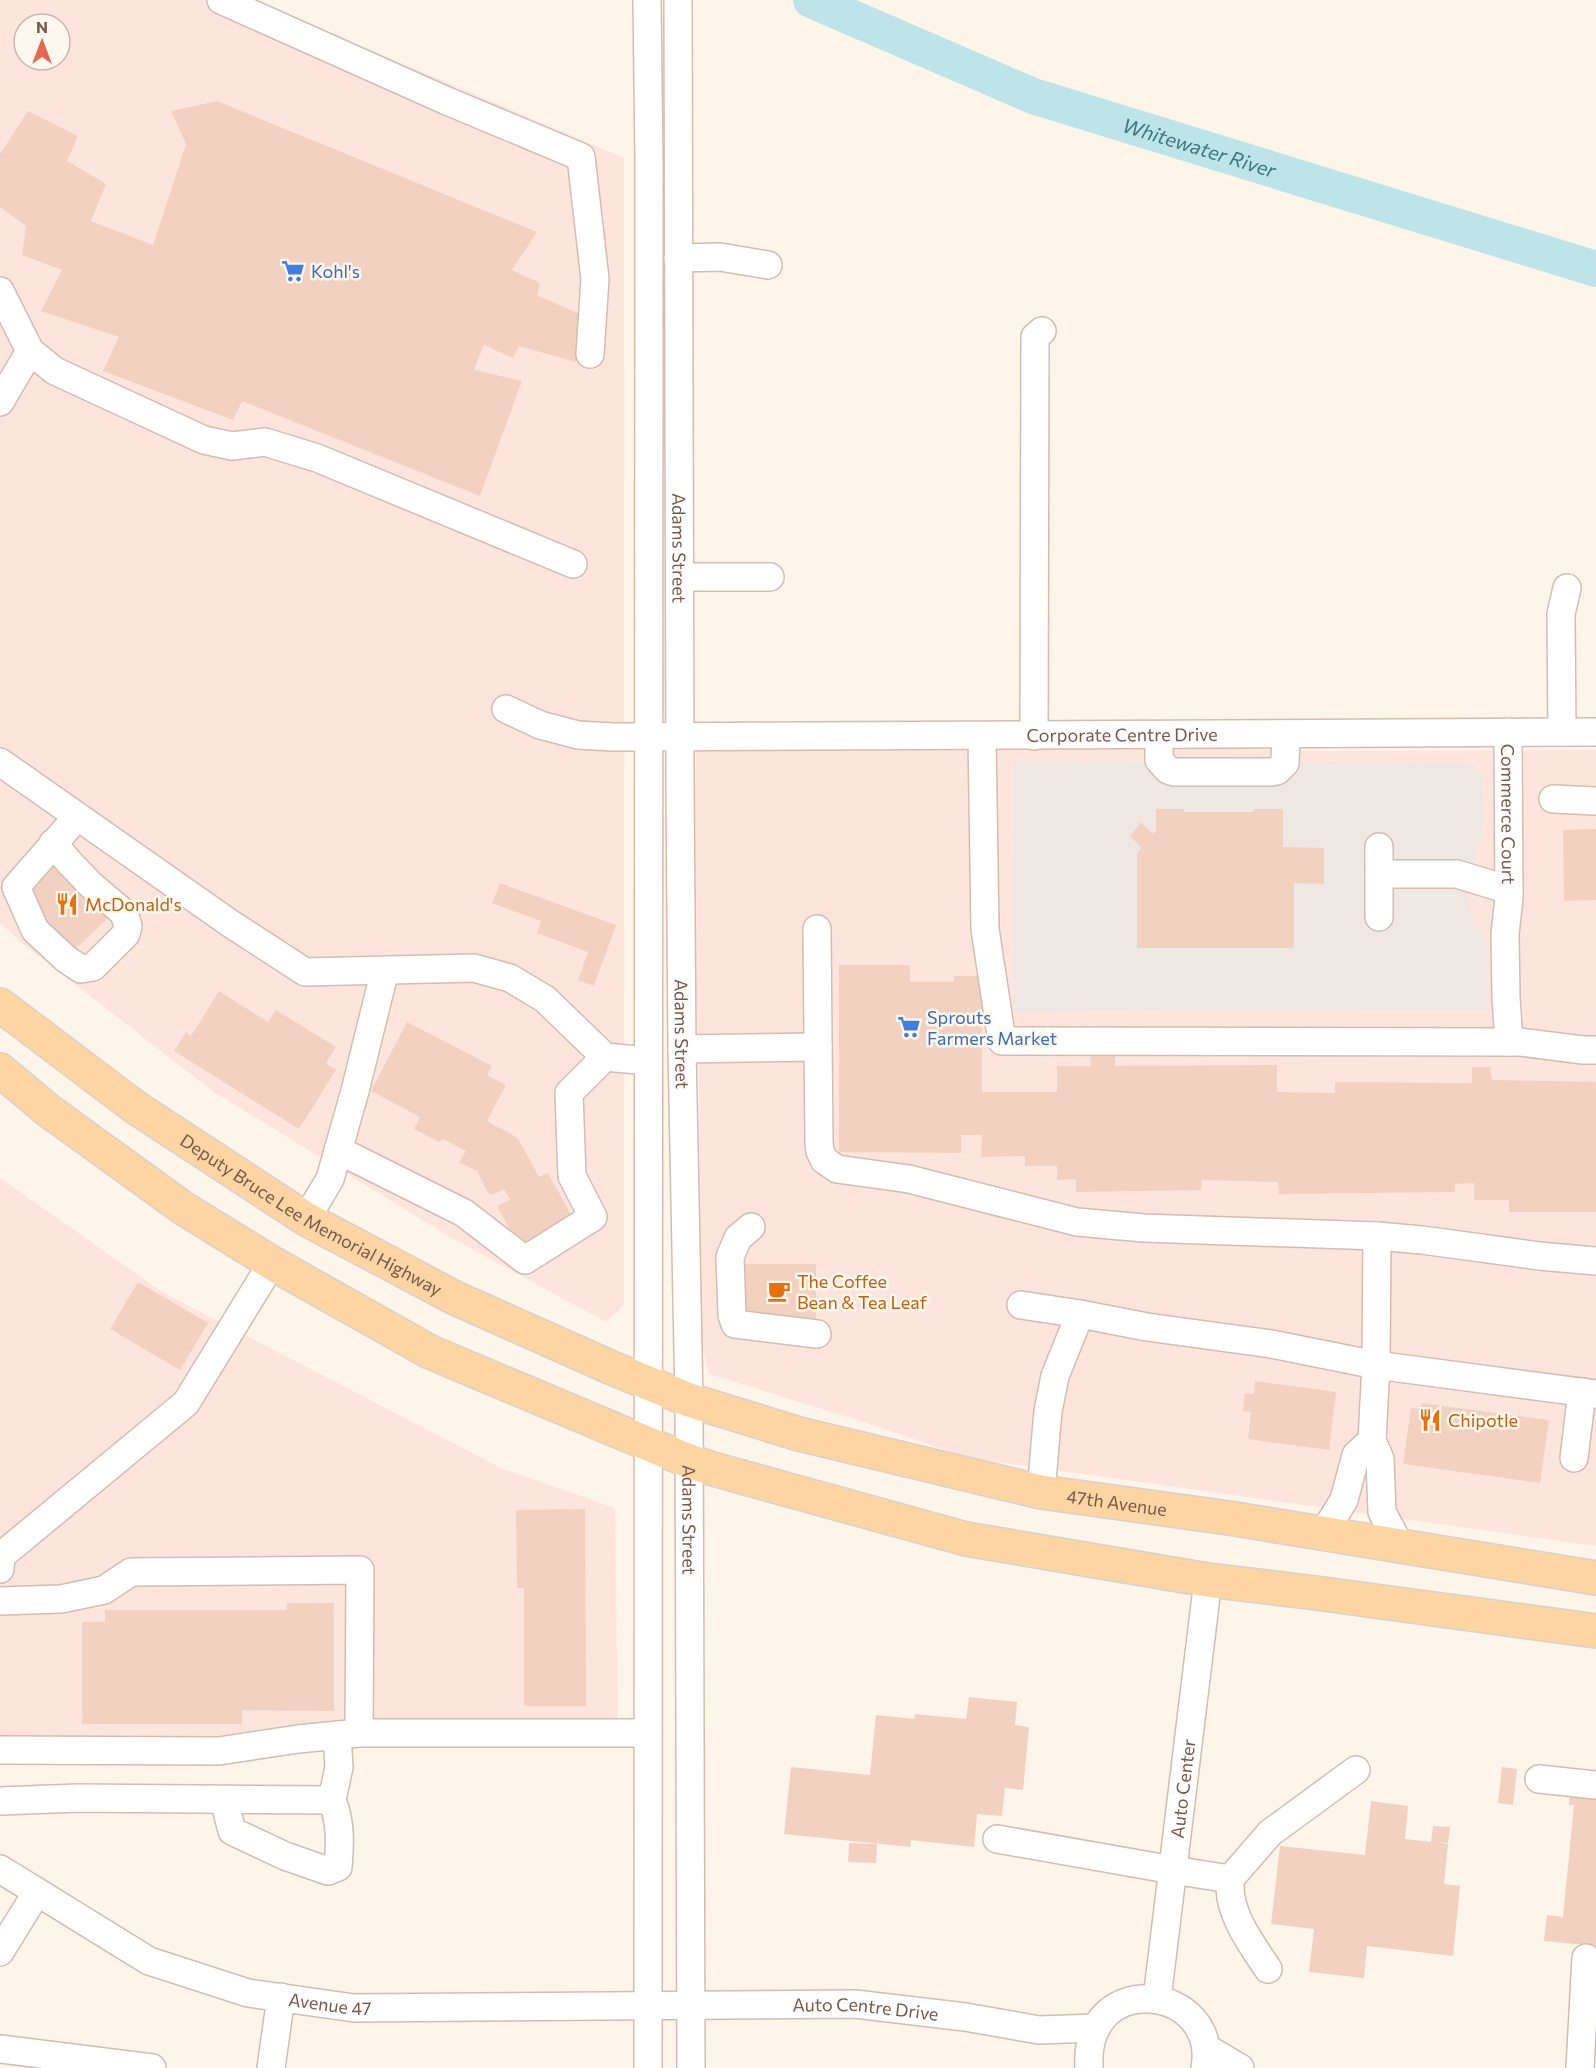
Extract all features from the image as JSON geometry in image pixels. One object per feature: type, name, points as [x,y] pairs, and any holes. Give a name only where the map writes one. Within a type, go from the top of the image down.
[{"type":"main road","name":"Deputy Bruce Lee Memorial Highway","points":[[0,1005],[135,1107],[306,1219],[455,1298],[648,1383]]},
{"type":"main road","points":[[0,1070],[49,1111],[183,1208],[272,1263],[430,1352],[689,1461],[966,1539],[1208,1580],[1596,1631]]},
{"type":"main road","name":"47th Avenue","points":[[648,1383],[688,1400],[799,1434],[1041,1492],[1229,1518],[1596,1578]]},
{"type":"street","points":[[221,0],[447,101],[581,157],[596,279],[591,354]]},
{"type":"street","name":"Adams Street","points":[[647,0],[649,161],[648,2068]]},
{"type":"street","name":"Adams Street","points":[[678,0],[680,738],[682,1049],[689,1461],[691,2068]]},
{"type":"street","points":[[678,258],[720,257],[768,266]]},
{"type":"street","points":[[0,291],[30,351],[55,371],[204,440],[232,446],[265,442],[316,458],[573,564]]},
{"type":"street","points":[[1034,735],[1035,337],[1042,331]]},
{"type":"street","points":[[0,402],[30,351]]},
{"type":"street","points":[[681,577],[770,577]]},
{"type":"street","points":[[1562,732],[1562,614],[1567,588]]},
{"type":"street","name":"Corporate Centre Drive","points":[[506,708],[540,725],[578,735],[680,738],[1596,732]]},
{"type":"street","name":"Commerce Court","points":[[1508,732],[1509,894],[1505,934],[1509,1042]]},
{"type":"street","points":[[1159,735],[1159,760],[1168,770],[1174,772],[1271,772],[1277,771],[1285,763],[1286,734]]},
{"type":"street","points":[[982,736],[985,929],[1002,1041],[1509,1042],[1596,1050]]},
{"type":"street","points":[[0,762],[231,924],[305,972],[474,968],[510,978],[544,999],[605,1057],[648,1061]]},
{"type":"street","points":[[1554,799],[1596,801]]},
{"type":"street","points":[[53,843],[91,885],[124,913],[128,926],[126,934],[93,967],[81,969],[66,959],[35,930],[16,887],[53,843],[77,817]]},
{"type":"street","points":[[1380,846],[1380,917]]},
{"type":"street","points":[[1380,874],[1457,874],[1509,894]]},
{"type":"street","points":[[817,928],[820,1151],[824,1160],[837,1169],[909,1179],[1021,1209],[1096,1225],[1377,1236],[1596,1261]]},
{"type":"street","points":[[306,1219],[330,1179],[385,970]]},
{"type":"street","points":[[682,1049],[818,1047]]},
{"type":"street","points":[[338,1150],[464,1213],[525,1260],[593,1217],[572,1176],[569,1093],[605,1057]]},
{"type":"street","points":[[751,1227],[738,1238],[730,1257],[732,1315],[735,1323],[817,1334]]},
{"type":"street","points":[[1377,1236],[1376,1365],[1372,1440],[1380,1459],[1382,1512],[1400,1546]]},
{"type":"street","points":[[0,1569],[1,1556],[186,1402],[272,1263]]},
{"type":"street","points":[[1021,1305],[1147,1327],[1271,1344],[1376,1365],[1589,1393],[1574,1458]]},
{"type":"street","points":[[1041,1492],[1048,1411],[1055,1376],[1080,1314]]},
{"type":"street","points":[[1323,1534],[1344,1500],[1356,1455],[1372,1440]]},
{"type":"street","points":[[0,1601],[61,1599],[104,1590],[131,1572],[360,1570],[348,1734],[332,1800],[339,1817],[338,1867],[328,1871],[285,1856],[232,1831],[224,1800]]},
{"type":"street","name":"Auto Center","points":[[1157,1999],[1208,1580]]},
{"type":"street","points":[[0,1750],[219,1751],[298,1738],[348,1734],[648,1733]]},
{"type":"street","points":[[1268,1969],[1247,1937],[1238,1917],[1231,1898],[1230,1879],[1270,1833],[1356,1770]]},
{"type":"street","points":[[1539,1779],[1596,1785]]},
{"type":"street","points":[[0,1801],[78,1798],[332,1800]]},
{"type":"street","points":[[997,1839],[1230,1879]]},
{"type":"street","name":"Avenue 47","points":[[0,1869],[149,1960],[248,1993],[354,2008],[691,2006]]},
{"type":"street","points":[[0,1952],[37,1892]]},
{"type":"street","points":[[1580,2068],[1586,1958]]},
{"type":"street","points":[[271,2068],[280,1997]]},
{"type":"street","points":[[1091,2049],[1107,2013],[1122,2003],[1139,1998],[1157,1999],[1175,2005],[1190,2016],[1200,2031],[1205,2058],[1240,2068]]},
{"type":"street","name":"Auto Centre Drive","points":[[691,2006],[855,2004],[965,2017],[1039,2030],[1091,2049]]},
{"type":"street","points":[[0,2049],[82,2063],[152,2068]]},
{"type":"shaded area","points":[[0,0],[253,0],[624,158],[624,1305],[606,1322],[450,1237],[211,1090],[22,943],[0,923]]},
{"type":"shaded area","points":[[696,736],[1330,751],[1596,750],[1596,1546],[969,1458],[861,1421],[709,1374],[700,1340],[699,1089],[693,886]]},
{"type":"shaded area","points":[[1014,760],[1471,763],[1482,774],[1483,821],[1467,903],[1474,924],[1487,938],[1488,1009],[1013,1011]]},
{"type":"shaded area","points":[[0,1178],[164,1293],[503,1469],[615,1508],[618,1740],[0,1737]]},
{"type":"building","points":[[217,101],[537,232],[512,270],[540,283],[537,295],[592,320],[576,362],[519,346],[513,358],[484,345],[474,370],[522,381],[480,496],[242,401],[233,420],[103,371],[119,337],[41,311],[62,270],[22,255],[26,226],[0,207],[0,154],[28,111],[78,136],[67,161],[106,184],[91,221],[153,245],[186,144],[171,111]]},
{"type":"building","points":[[1156,809],[1184,809],[1184,812],[1254,812],[1254,809],[1283,809],[1283,847],[1324,848],[1324,884],[1294,883],[1294,948],[1137,948],[1137,853],[1142,848],[1130,836],[1141,822],[1153,834],[1156,830]]},
{"type":"building","points":[[1596,829],[1596,900],[1564,901],[1563,830]]},
{"type":"building","name":"McDonald's","points":[[58,862],[113,913],[70,954],[39,925],[27,894]]},
{"type":"building","points":[[500,883],[616,925],[594,986],[578,980],[588,952],[537,933],[541,921],[492,903]]},
{"type":"building","points":[[839,965],[910,965],[910,982],[954,982],[954,976],[982,976],[982,1092],[1057,1092],[1057,1066],[1091,1066],[1090,1050],[1115,1051],[1115,1066],[1277,1065],[1277,1092],[1335,1093],[1335,1082],[1472,1083],[1472,1067],[1490,1067],[1492,1080],[1596,1082],[1596,1212],[1509,1212],[1509,1200],[1474,1200],[1474,1183],[1455,1184],[1455,1192],[1279,1194],[1278,1182],[1202,1180],[1201,1190],[1076,1192],[1076,1179],[1057,1180],[1057,1166],[1025,1166],[1025,1156],[981,1157],[982,1135],[961,1135],[961,1153],[839,1152]]},
{"type":"building","points":[[219,991],[268,1022],[276,1010],[336,1047],[326,1063],[336,1070],[299,1129],[174,1051],[186,1032],[191,1036]]},
{"type":"building","points":[[407,1022],[492,1066],[487,1075],[506,1085],[487,1121],[518,1138],[539,1177],[548,1173],[573,1218],[519,1247],[497,1206],[510,1200],[504,1189],[493,1195],[488,1193],[477,1171],[459,1162],[466,1151],[443,1139],[439,1142],[414,1129],[420,1117],[371,1091]]},
{"type":"building","name":"The Coffee Bean & Tea Leaf","points":[[742,1264],[816,1264],[816,1319],[766,1319],[742,1335]]},
{"type":"building","points":[[138,1282],[208,1323],[180,1370],[110,1329]]},
{"type":"building","points":[[1255,1381],[1336,1392],[1329,1450],[1248,1439],[1251,1412],[1243,1411],[1245,1393],[1254,1394]]},
{"type":"building","points":[[1422,1403],[1549,1420],[1540,1483],[1403,1464],[1411,1408],[1421,1409]]},
{"type":"building","points":[[585,1509],[586,1706],[524,1706],[524,1588],[517,1588],[516,1510]]},
{"type":"building","points":[[287,1603],[334,1603],[334,1711],[242,1710],[242,1724],[82,1724],[82,1622],[105,1622],[105,1610],[287,1610]]},
{"type":"building","points":[[969,1697],[1017,1702],[1015,1725],[1029,1727],[1023,1790],[1005,1788],[1002,1816],[977,1814],[974,1847],[911,1840],[910,1847],[784,1834],[791,1767],[870,1775],[876,1715],[914,1719],[915,1714],[966,1719]]},
{"type":"building","points":[[1502,1767],[1517,1769],[1513,1805],[1498,1803]]},
{"type":"building","points":[[1570,1792],[1596,1795],[1596,1946],[1544,1941],[1547,1915],[1563,1917],[1574,1805],[1569,1805]]},
{"type":"building","points":[[1371,1801],[1408,1806],[1405,1839],[1431,1842],[1433,1826],[1450,1827],[1448,1843],[1436,1842],[1448,1844],[1444,1884],[1460,1886],[1453,1956],[1367,1946],[1364,1978],[1309,1972],[1314,1929],[1271,1924],[1280,1846],[1365,1855]]},
{"type":"building","points":[[849,1843],[877,1844],[876,1863],[848,1862]]},
{"type":"waterway","name":"Whitewater River","points":[[811,0],[1033,96],[1596,269]]},
{"type":"place","name":"Kohl's","points":[[293,271]]},
{"type":"place","name":"McDonald's","points":[[67,904]]},
{"type":"place","name":"Sprouts Farmers Market","points":[[909,1027]]},
{"type":"place","name":"The Coffee Bean & Tea Leaf","points":[[779,1291]]},
{"type":"place","name":"Chipotle","points":[[1430,1420]]}]
